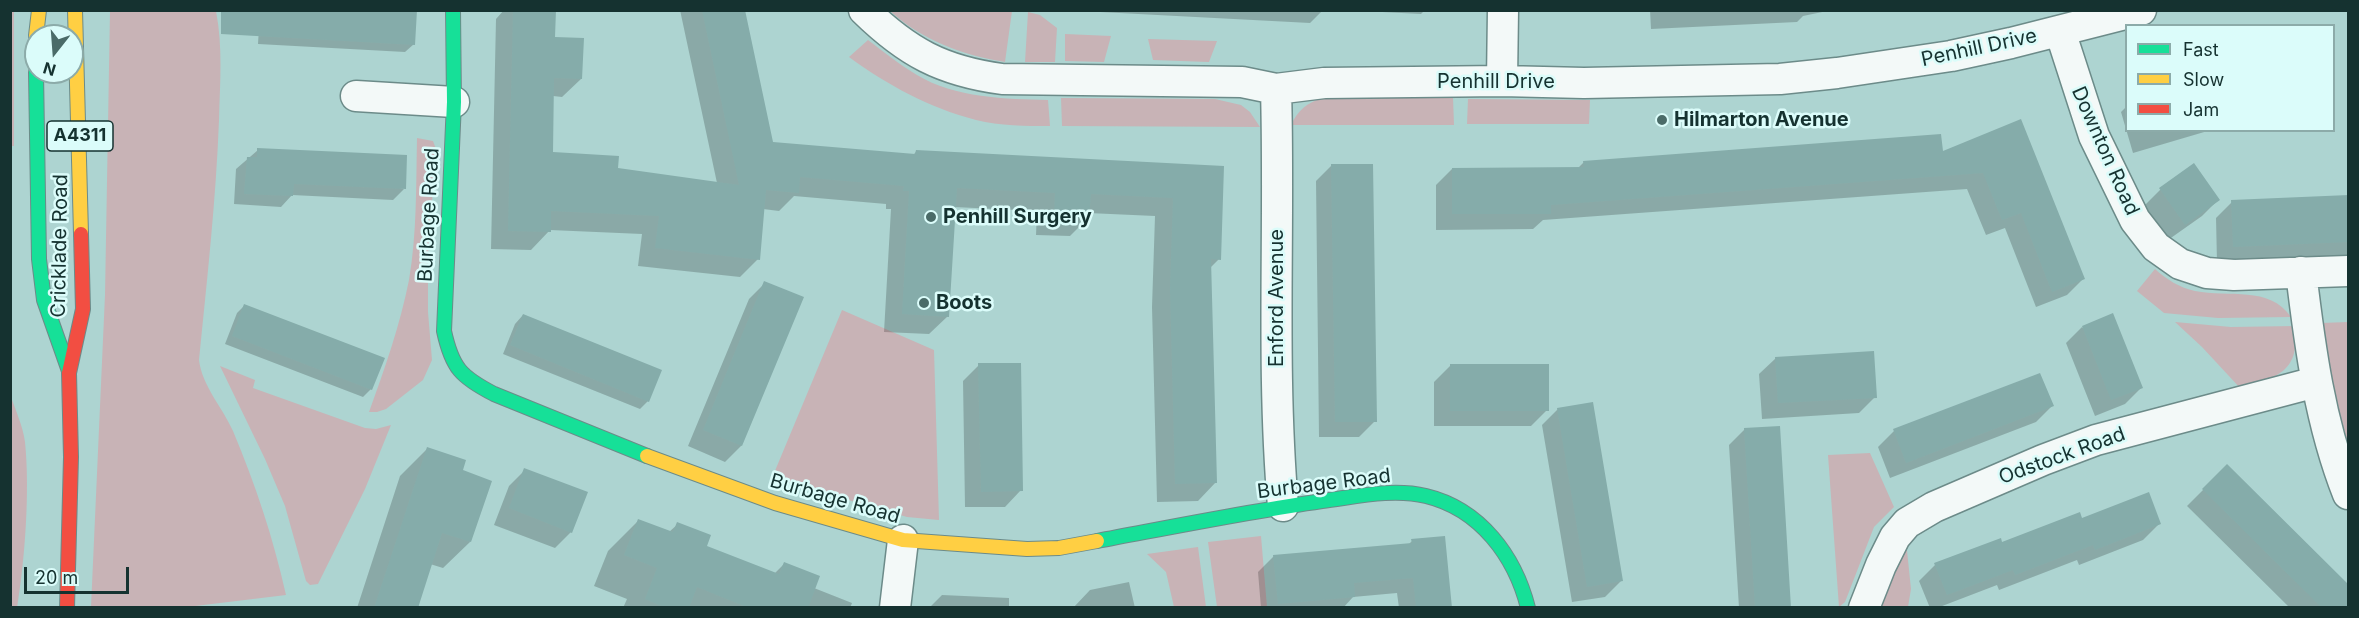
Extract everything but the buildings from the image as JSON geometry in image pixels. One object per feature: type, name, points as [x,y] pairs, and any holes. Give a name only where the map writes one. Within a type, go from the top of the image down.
[{"type":"street","name":"Cricklade Road","points":[[67,608],[71,457],[69,373],[83,309],[75,10]]},
{"type":"street","name":"Burbage Road","points":[[453,10],[454,102],[444,331],[455,366],[473,383],[494,394],[622,447],[775,503],[903,540],[1027,549],[1059,548],[1283,506],[1389,493],[1426,496],[1449,504],[1470,516],[1489,534],[1504,552],[1516,572],[1528,608]]},
{"type":"street","name":"Penhill Drive","points":[[864,10],[899,42],[920,55],[960,71],[981,76],[1002,79],[1242,82],[1276,89],[1324,83],[1503,81],[1606,83],[1780,79],[1952,56],[2141,10]]},
{"type":"street","points":[[1503,10],[1503,81]]},
{"type":"street","name":"Downton Road","points":[[2060,31],[2094,136],[2134,220],[2156,247],[2180,264],[2207,273],[2349,271]]},
{"type":"street","name":"Cricklade Road","points":[[36,84],[39,259],[44,300],[69,373]]},
{"type":"street","name":"Enford Avenue","points":[[1276,89],[1276,344],[1283,506]]},
{"type":"street","points":[[356,96],[454,102]]},
{"type":"street","points":[[2301,272],[2316,382],[2337,465],[2349,494]]},
{"type":"street","name":"Odstock Road","points":[[1864,608],[1895,537],[1907,523],[1934,507],[2033,464],[2096,440],[2316,382]]},
{"type":"street","points":[[895,608],[903,540]]},
{"type":"shaded area","points":[[10,11],[14,11],[14,146],[10,146]]},
{"type":"shaded area","points":[[110,11],[216,11],[220,38],[218,150],[199,360],[208,388],[229,422],[249,472],[270,532],[286,595],[187,607],[91,607],[105,295]]},
{"type":"shaded area","points":[[890,11],[1012,11],[1005,62],[943,45],[915,30]]},
{"type":"shaded area","points":[[1028,12],[1040,15],[1057,28],[1055,62],[1025,62]]},
{"type":"shaded area","points":[[1065,34],[1111,36],[1104,62],[1065,61]]},
{"type":"shaded area","points":[[1148,39],[1217,41],[1209,62],[1153,60]]},
{"type":"shaded area","points":[[868,40],[898,63],[932,83],[981,96],[1048,100],[1050,126],[985,122],[926,102],[878,77],[849,57]]},
{"type":"shaded area","points":[[1453,97],[1454,125],[1291,125],[1303,108],[1322,98]]},
{"type":"shaded area","points":[[1061,98],[1215,99],[1241,105],[1250,112],[1260,127],[1062,126]]},
{"type":"shaded area","points":[[1468,99],[1590,100],[1589,124],[1467,124]]},
{"type":"shaded area","points":[[417,138],[433,141],[436,149],[428,256],[428,312],[432,360],[423,380],[386,409],[369,412],[397,330],[412,263]]},
{"type":"shaded area","points":[[2155,269],[2174,283],[2189,290],[2248,295],[2272,300],[2291,317],[2218,318],[2164,313],[2137,291]]},
{"type":"shaded area","points":[[842,310],[934,350],[939,520],[907,517],[772,478]]},
{"type":"shaded area","points":[[2175,322],[2231,327],[2295,326],[2294,353],[2284,370],[2266,380],[2241,389]]},
{"type":"shaded area","points":[[2348,322],[2348,456],[2338,423],[2321,323]]},
{"type":"shaded area","points":[[220,366],[255,380],[253,388],[365,428],[376,429],[391,425],[365,489],[318,584],[310,585],[306,581],[285,506]]},
{"type":"shaded area","points":[[10,394],[23,430],[27,482],[26,525],[17,608],[10,607]]},
{"type":"shaded area","points":[[1870,453],[1894,507],[1874,527],[1845,602],[1839,607],[1828,455]]},
{"type":"shaded area","points":[[1261,536],[1267,607],[1217,607],[1208,542]]},
{"type":"shaded area","points":[[1906,541],[1911,589],[1908,607],[1878,608]]},
{"type":"shaded area","points":[[1198,547],[1206,607],[1174,607],[1166,572],[1147,554]]},
{"type":"traffic: fast","points":[[453,10],[454,102],[444,331],[451,354],[466,376],[494,394],[647,456]]},
{"type":"traffic: fast","points":[[36,84],[39,259],[44,300],[69,371]]},
{"type":"traffic: fast","points":[[1097,541],[1322,501],[1374,494],[1400,493],[1426,496],[1445,502],[1463,512],[1479,523],[1492,537],[1514,570],[1528,608]]},
{"type":"traffic: slow","points":[[37,24],[39,10]]},
{"type":"traffic: slow","points":[[75,10],[81,234]]},
{"type":"traffic: slow","points":[[647,456],[775,503],[903,540],[1027,549],[1059,548],[1097,541]]},
{"type":"traffic: jam","points":[[67,608],[71,457],[69,373],[83,309],[81,234]]},
{"type":"place","name":"Hilmarton Avenue","points":[[1662,120]]},
{"type":"place","name":"Penhill Surgery","points":[[931,217]]},
{"type":"place","name":"Boots","points":[[924,303]]}]
